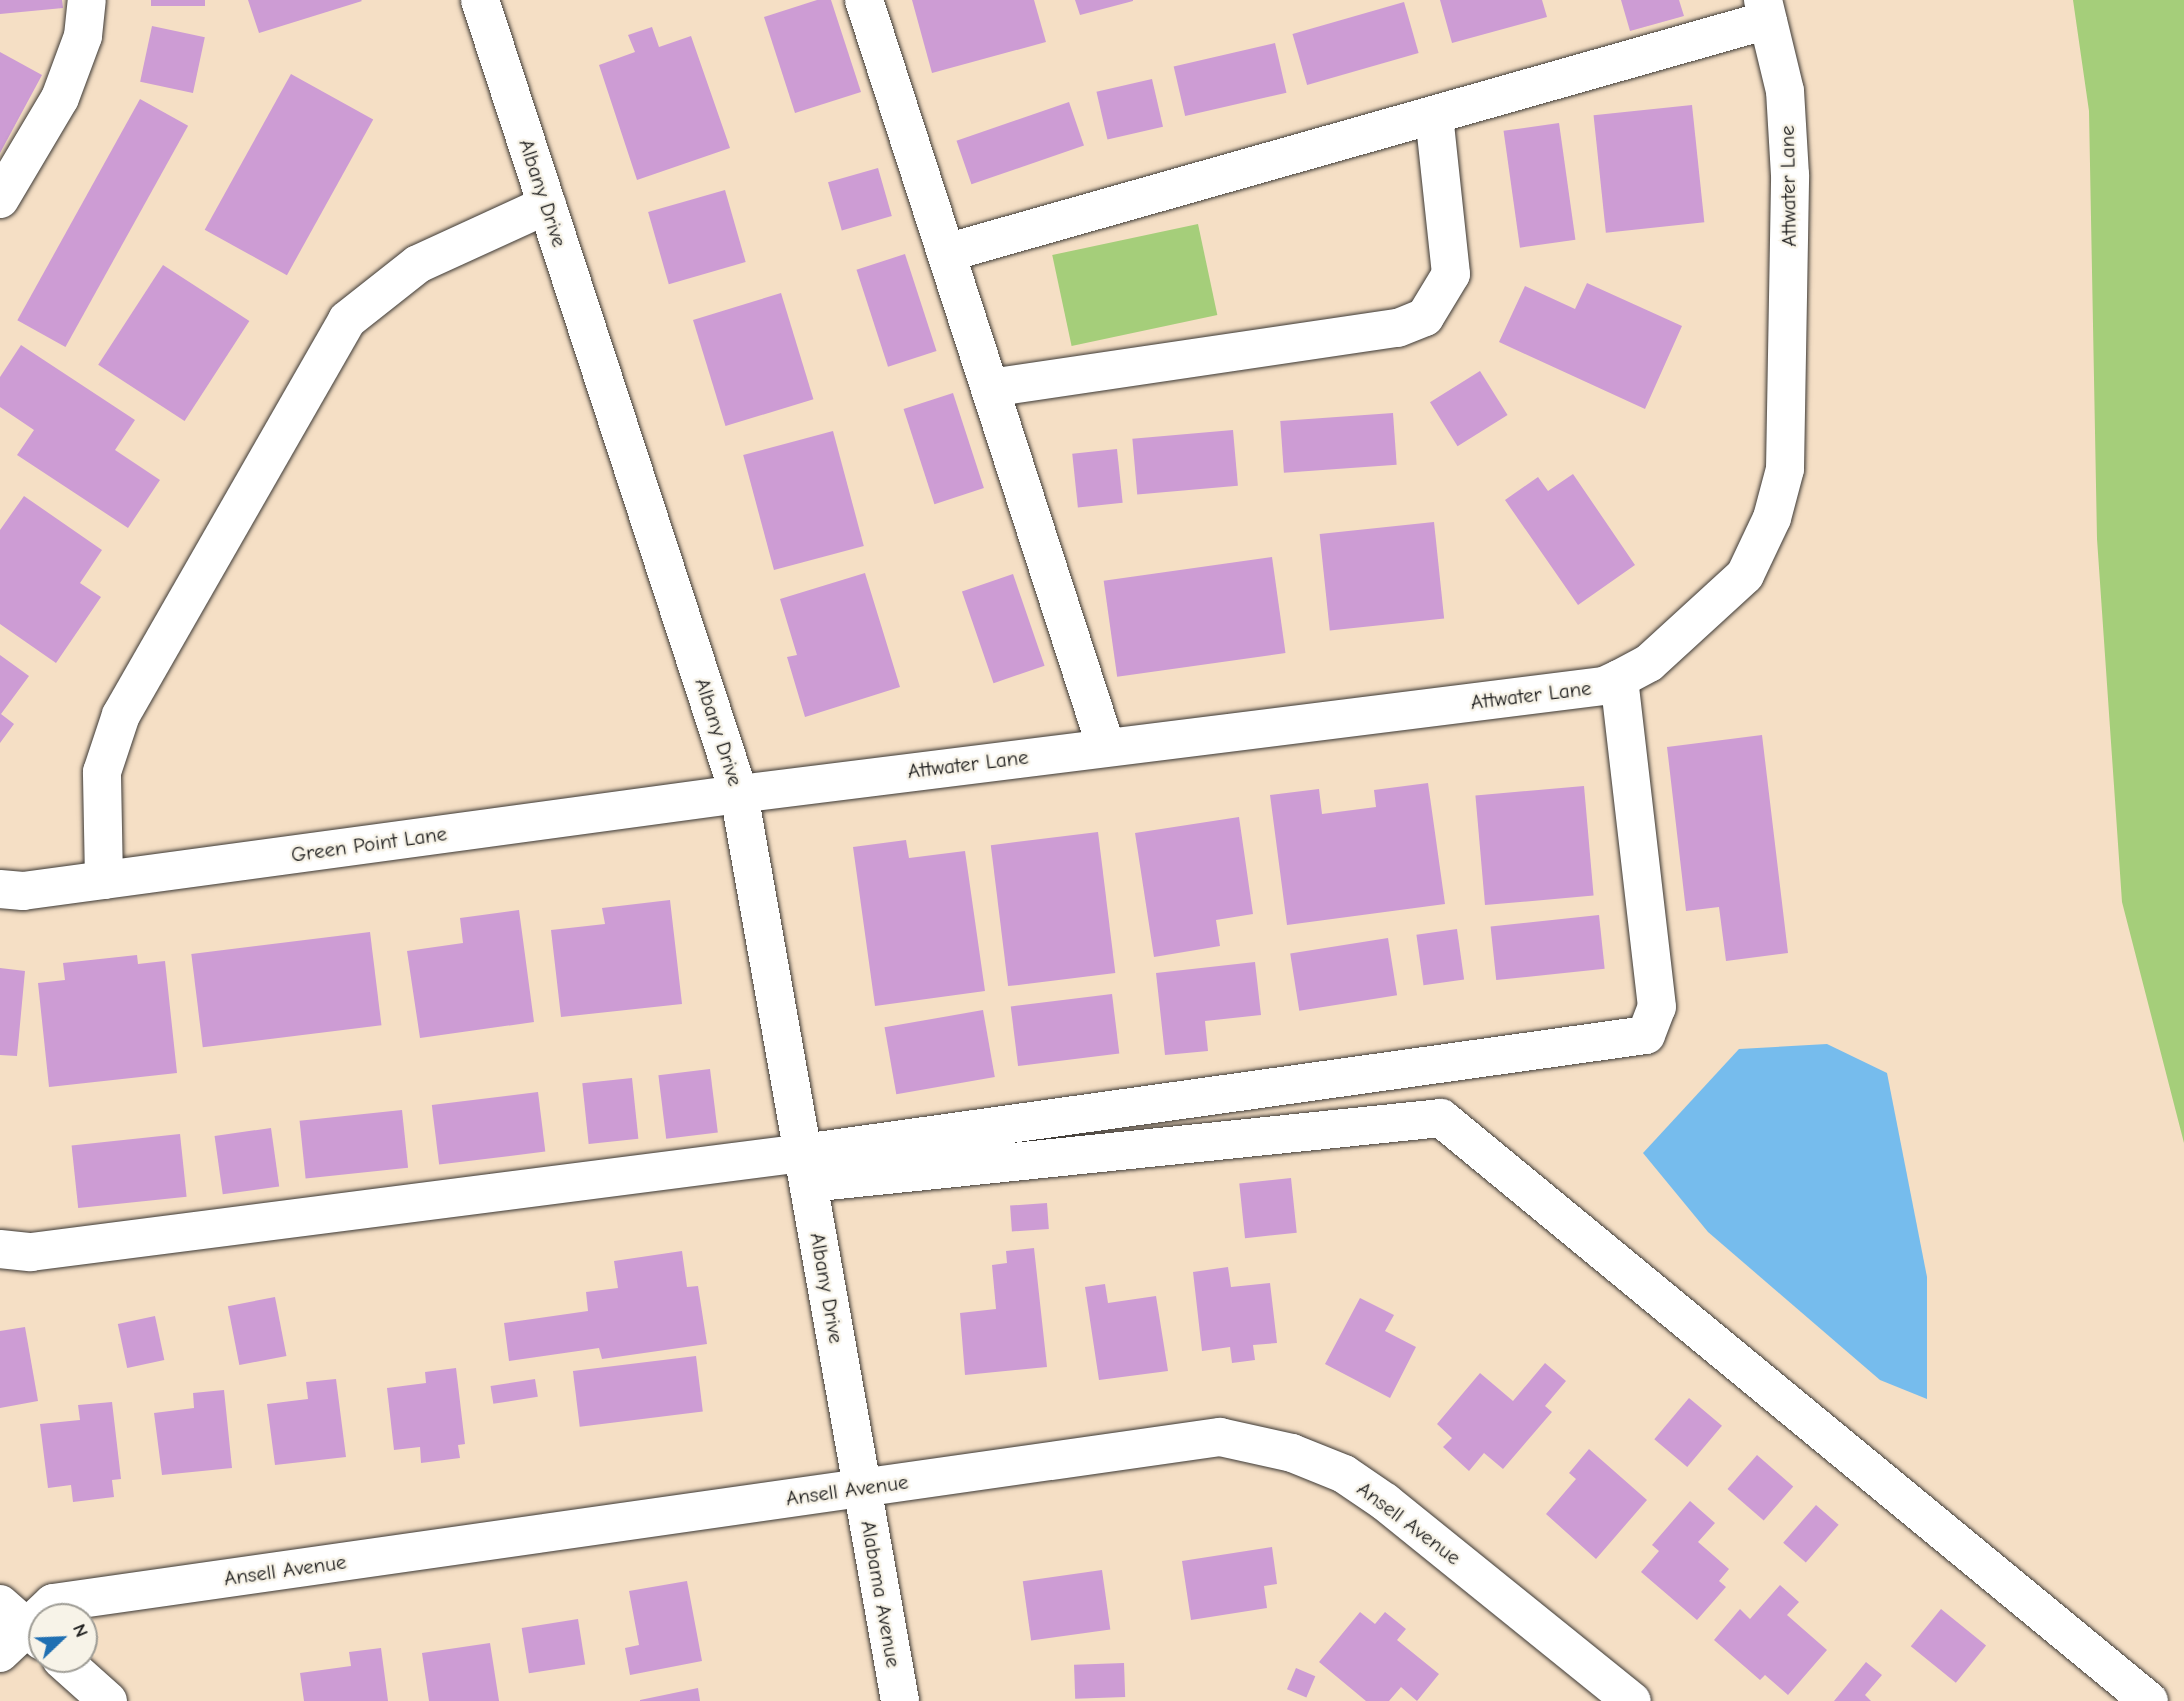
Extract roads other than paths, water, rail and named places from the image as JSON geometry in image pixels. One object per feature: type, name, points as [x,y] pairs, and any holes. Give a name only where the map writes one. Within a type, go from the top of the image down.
[{"type":"street","points":[[0,200],[60,98],[83,36],[87,0]]},
{"type":"street","name":"Albany Drive","points":[[481,0],[739,794],[862,1488]]},
{"type":"street","points":[[864,0],[1106,747]]},
{"type":"street","points":[[946,253],[1434,114],[1765,10]]},
{"type":"street","name":"Attwater Lane","points":[[739,794],[1604,686],[1649,663],[1745,575],[1772,518],[1785,469],[1790,175],[1785,92],[1765,10]]},
{"type":"street","points":[[990,388],[1398,328],[1425,317],[1451,274],[1434,114]]},
{"type":"street","points":[[104,880],[102,772],[121,715],[347,320],[418,264],[547,205]]},
{"type":"street","points":[[806,1168],[1646,1035],[1657,1007],[1619,679]]},
{"type":"street","name":"Green Point Lane","points":[[0,889],[23,891],[739,794]]},
{"type":"street","points":[[0,1249],[31,1252],[806,1168],[1441,1118],[2148,1701]]},
{"type":"street","name":"Ansell Avenue","points":[[17,1632],[52,1603],[1220,1437],[1292,1453],[1344,1474],[1385,1502],[1632,1701]]},
{"type":"street","name":"Alabama Avenue","points":[[862,1488],[900,1701]]},
{"type":"street","points":[[77,1673],[108,1701]]},
{"type":"water","points":[[1827,1044],[1887,1073],[1927,1277],[1927,1399],[1880,1380],[1708,1232],[1643,1153],[1739,1049]]}]
